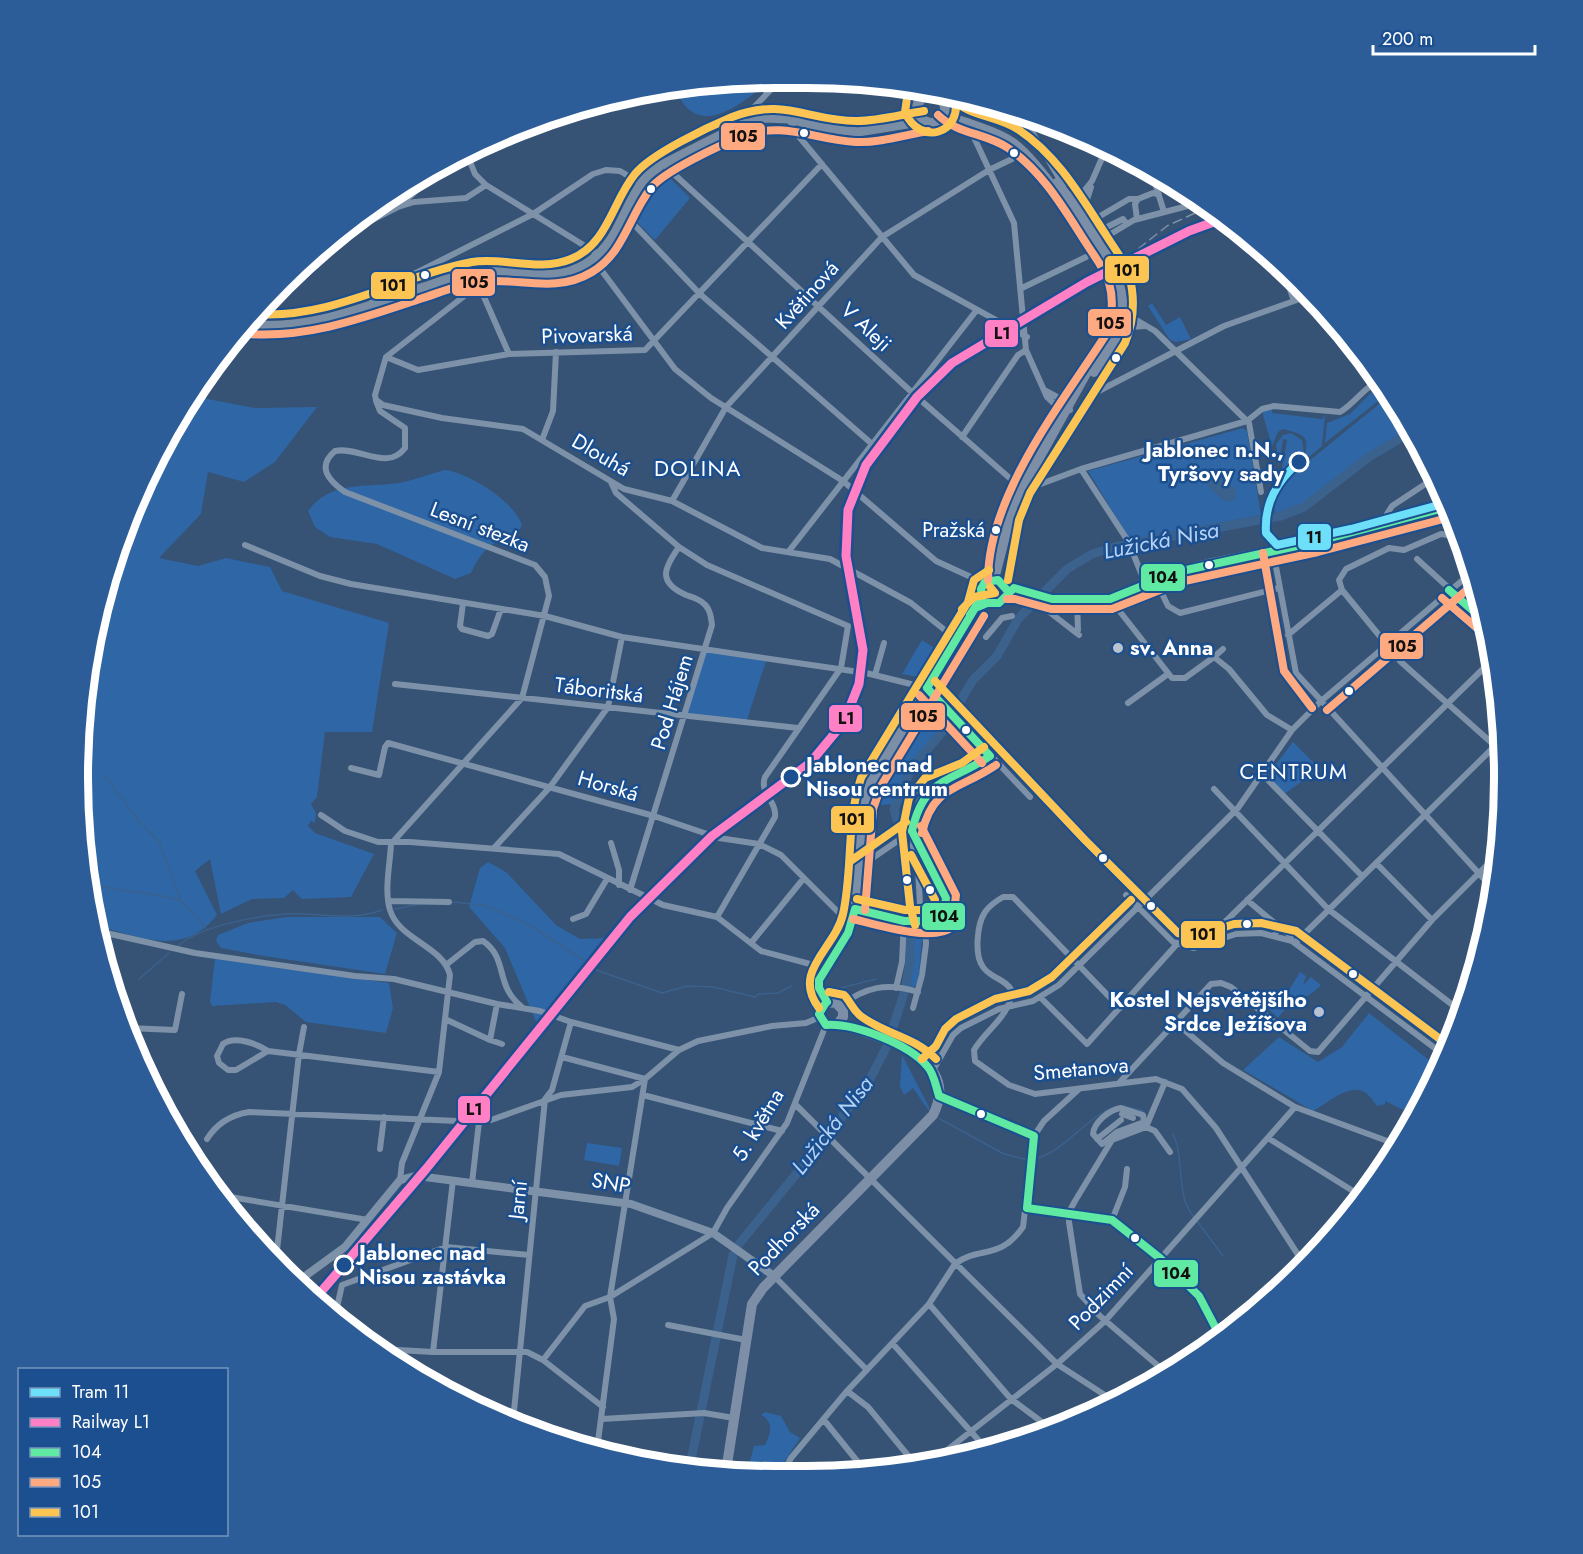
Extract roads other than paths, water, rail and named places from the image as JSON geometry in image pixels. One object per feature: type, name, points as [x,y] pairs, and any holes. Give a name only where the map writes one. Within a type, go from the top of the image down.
[{"type":"main road","points":[[923,99],[918,105],[918,112],[926,121]]},
{"type":"main road","points":[[940,119],[941,102]]},
{"type":"main road","points":[[824,1023],[821,1008],[824,1000],[818,983],[851,926],[855,909],[866,793],[879,767],[956,639],[986,602],[1009,517],[1021,488],[1067,408],[1123,321],[1122,301],[1111,269],[1092,249],[1066,194],[1036,158],[1015,140],[996,129],[952,114],[944,103]]},
{"type":"main road","points":[[901,125],[918,112]]},
{"type":"main road","points":[[258,324],[284,324],[369,305],[478,276],[554,276],[573,271],[596,256],[613,238],[640,183],[663,164],[736,127],[775,117],[848,131],[933,122],[951,117],[993,132],[1012,143],[1041,171],[1072,210],[1083,218],[1092,249]]},
{"type":"main road","points":[[1111,269],[1123,321]]},
{"type":"main road","points":[[993,578],[1009,590],[1043,597],[1077,600],[1110,599],[1208,564],[1274,551],[1440,509]]},
{"type":"main road","points":[[986,602],[1004,599],[1009,590]]},
{"type":"main road","points":[[824,1000],[843,1007],[871,1034]]},
{"type":"main road","points":[[824,1023],[843,1007]]},
{"type":"main road","points":[[824,1023],[896,1042],[913,1052],[930,1070],[939,1096]]},
{"type":"main road","name":"Podhorská","points":[[727,1464],[752,1304],[774,1276],[933,1115],[939,1096]]},
{"type":"street","points":[[736,127],[772,88]]},
{"type":"street","points":[[789,118],[796,133],[914,275],[1012,332],[1027,338]]},
{"type":"street","points":[[1029,126],[1066,194],[1083,199]]},
{"type":"street","points":[[971,131],[1014,223],[1025,315],[1026,350],[1050,402],[1067,408]]},
{"type":"street","points":[[1072,210],[1083,199],[1103,156]]},
{"type":"street","name":"Květinová","points":[[672,501],[726,407],[882,237],[989,170],[1012,159]]},
{"type":"street","points":[[470,161],[475,174],[486,184],[596,256],[675,369],[726,407],[843,481],[936,561],[993,578]]},
{"type":"street","name":"V Aleji","points":[[663,164],[913,393],[1021,488]]},
{"type":"street","name":"Pivovarská","points":[[386,357],[418,370],[509,354],[645,350],[822,164]]},
{"type":"street","points":[[369,305],[400,281],[533,214],[593,174],[606,170],[620,171],[640,183]]},
{"type":"street","points":[[398,207],[414,202],[466,198],[486,184]]},
{"type":"street","points":[[1156,184],[1164,212]]},
{"type":"street","points":[[1127,224],[1123,219],[1101,230],[1095,219],[1129,199],[1138,199],[1153,193],[1159,195]]},
{"type":"street","points":[[371,222],[398,207],[412,194]]},
{"type":"street","points":[[1083,199],[1083,218]]},
{"type":"street","points":[[1137,219],[1135,204],[1138,199]]},
{"type":"street","points":[[1022,288],[1092,249],[1137,219],[1190,205]]},
{"type":"street","points":[[624,214],[700,294],[872,444]]},
{"type":"street","points":[[377,217],[381,217]]},
{"type":"street","points":[[1111,269],[1108,244],[1118,230]]},
{"type":"street","points":[[478,276],[509,354]]},
{"type":"street","points":[[376,400],[375,395],[386,357],[472,290],[478,276]]},
{"type":"street","points":[[1289,286],[1294,301]]},
{"type":"street","points":[[1093,394],[1224,326],[1301,299]]},
{"type":"street","points":[[789,551],[976,310]]},
{"type":"street","points":[[1112,335],[1123,321],[1155,331],[1247,421],[1251,430],[1261,492]]},
{"type":"street","points":[[962,437],[1018,355],[1026,350]]},
{"type":"street","points":[[542,440],[554,411],[556,352]]},
{"type":"street","points":[[1021,488],[1030,488],[1082,469],[1247,421],[1262,409],[1274,406],[1340,412],[1349,407],[1371,384]]},
{"type":"street","points":[[1046,391],[1067,408]]},
{"type":"street","name":"Dlouhá","points":[[376,400],[383,405],[442,418],[523,429],[624,489],[672,501],[762,548],[830,558],[911,603],[956,639]]},
{"type":"street","name":"Lesní stezka","points":[[376,400],[380,411],[405,428],[405,448],[394,458],[385,459],[344,449],[335,451],[326,464],[325,473],[330,482],[345,492],[535,566],[542,572],[548,585],[545,616],[522,698],[391,844]]},
{"type":"street","points":[[1082,469],[1151,583],[1168,606],[1180,613],[1279,588]]},
{"type":"street","points":[[611,481],[616,493],[679,547],[707,565],[848,626],[841,668],[765,777],[763,789],[771,799],[775,817],[717,917]]},
{"type":"street","points":[[1388,524],[1386,514],[1392,506],[1428,482]]},
{"type":"street","points":[[1450,535],[1441,534],[1404,550],[1389,548],[1346,569],[1339,580],[1342,590],[1385,644],[1493,745]]},
{"type":"street","points":[[246,545],[340,582],[545,616],[622,636],[841,668],[927,688],[1030,797]]},
{"type":"street","name":"Pod Hájem","points":[[630,890],[712,625],[710,611],[703,602],[677,591],[667,582],[665,573],[668,563],[679,547]]},
{"type":"street","points":[[1274,551],[1296,673],[1380,768],[1486,882]]},
{"type":"street","points":[[1417,559],[1474,611]]},
{"type":"street","points":[[930,1070],[961,1028],[991,1012],[1040,997],[1059,985],[1236,811],[1293,730],[1320,702],[1465,578]]},
{"type":"street","points":[[1288,635],[1342,590]]},
{"type":"street","points":[[1043,597],[1048,611],[1078,633],[1077,600]]},
{"type":"street","points":[[1110,599],[1170,676]]},
{"type":"street","points":[[986,602],[1002,618]]},
{"type":"street","points":[[463,603],[460,626],[462,629],[488,636],[492,634],[501,609]]},
{"type":"street","points":[[986,637],[1002,618],[1012,616]]},
{"type":"street","points":[[494,848],[550,787],[608,707],[622,636]]},
{"type":"street","points":[[875,675],[884,643]]},
{"type":"street","points":[[1128,703],[1170,676],[1185,678],[1223,649]]},
{"type":"street","points":[[1214,657],[1229,669],[1272,718],[1293,730]]},
{"type":"street","points":[[1225,922],[1485,666]]},
{"type":"street","name":"Táboritská","points":[[395,684],[798,728]]},
{"type":"street","name":"Horská","points":[[351,768],[379,775],[385,747],[388,743],[654,816],[719,838],[759,844],[781,855],[851,926]]},
{"type":"street","points":[[1293,942],[1493,747]]},
{"type":"street","points":[[913,1008],[926,944],[912,831],[919,801],[927,790],[967,772],[990,756]]},
{"type":"street","points":[[1264,777],[1362,876]]},
{"type":"street","points":[[1214,789],[1328,909],[1455,1007]]},
{"type":"street","points":[[321,814],[345,831],[391,844],[410,842],[559,854],[619,885],[663,904],[717,917],[764,953],[825,968]]},
{"type":"street","points":[[858,869],[912,831]]},
{"type":"street","points":[[855,909],[925,924],[943,921],[946,898],[912,831]]},
{"type":"street","points":[[611,843],[619,870],[619,885]]},
{"type":"street","points":[[304,1277],[336,1256],[400,1180],[402,1163],[439,1072],[450,975],[446,965],[398,925],[389,902],[391,844]]},
{"type":"street","points":[[1376,863],[1432,920]]},
{"type":"street","points":[[1119,1083],[1211,984],[1221,983],[1231,987],[1310,1052],[1318,1052],[1432,920],[1489,863]]},
{"type":"street","points":[[752,943],[804,878]]},
{"type":"street","points":[[573,919],[586,914],[607,879]]},
{"type":"street","points":[[1126,895],[1177,945],[1194,948],[1236,934],[1275,935],[1293,942],[1437,1050]]},
{"type":"street","points":[[1009,1007],[1012,990],[983,967],[978,951],[980,924],[984,913],[996,901],[1008,896],[1033,917],[1120,1008]]},
{"type":"street","points":[[1247,900],[1289,934],[1293,942]]},
{"type":"street","points":[[389,902],[449,902]]},
{"type":"street","points":[[899,988],[903,921]]},
{"type":"street","points":[[1275,935],[1278,926]]},
{"type":"street","points":[[107,933],[195,952],[355,976],[388,978],[497,1004],[540,1011],[571,1022],[679,1050]]},
{"type":"street","points":[[446,965],[475,942],[483,941],[497,954],[509,996],[524,1009]]},
{"type":"street","points":[[1040,997],[1087,1044],[1177,945]]},
{"type":"street","points":[[843,1007],[858,992],[874,987],[915,991]]},
{"type":"street","points":[[137,1028],[175,1030],[182,994]]},
{"type":"street","points":[[490,1040],[497,1004]]},
{"type":"street","name":"Smetanova","points":[[1009,1007],[1001,1020],[974,1050],[975,1061],[1003,1082],[1035,1094],[1156,1079],[1165,1082]]},
{"type":"street","points":[[445,1019],[502,1044]]},
{"type":"street","name":"Jarní","points":[[514,1413],[545,1099],[552,1090],[571,1022]]},
{"type":"street","points":[[207,1139],[214,1129],[239,1113],[293,1112],[479,1122],[491,1120],[545,1099],[632,1087],[679,1050],[713,1036],[806,1023],[824,1023]]},
{"type":"street","name":"5. května","points":[[713,1233],[727,1208],[782,1131],[796,1105],[824,1023]]},
{"type":"street","points":[[1175,1023],[1223,1063],[1295,1107],[1389,1142]]},
{"type":"street","points":[[277,1250],[298,1054],[304,1027]]},
{"type":"street","points":[[268,1052],[259,1045],[228,1041],[219,1049],[217,1056],[223,1068],[236,1070],[268,1052],[439,1072]]},
{"type":"street","points":[[562,1057],[645,1079]]},
{"type":"street","points":[[598,1442],[614,1319],[610,1297],[645,1079]]},
{"type":"street","points":[[1159,1367],[1106,1321],[1080,1294],[1069,1212],[1112,1140],[1146,1126],[1165,1082],[1182,1089],[1216,1128],[1299,1257]]},
{"type":"street","points":[[787,1466],[847,1391],[929,1304],[955,1264],[961,1259],[998,1250],[1014,1239],[1023,1227],[1027,1208],[1034,1136],[1044,1121],[1080,1089]]},
{"type":"street","points":[[643,1095],[782,1131]]},
{"type":"street","points":[[939,1096],[1034,1136]]},
{"type":"street","points":[[796,1105],[1057,1364],[1106,1396]]},
{"type":"street","name":"Podzimní","points":[[946,1451],[1057,1364],[1106,1321],[1295,1107]]},
{"type":"street","points":[[1113,1110],[1122,1114],[1143,1115],[1145,1120],[1133,1126],[1112,1131],[1097,1139],[1095,1130],[1101,1120],[1113,1110]]},
{"type":"street","points":[[1122,1114],[1133,1126]]},
{"type":"street","points":[[1112,1131],[1122,1114]]},
{"type":"street","points":[[1133,1126],[1136,1115]]},
{"type":"street","points":[[380,1149],[384,1117]]},
{"type":"street","points":[[1101,1120],[1112,1131]]},
{"type":"street","points":[[472,1183],[479,1122]]},
{"type":"street","points":[[1146,1126],[1155,1131],[1170,1152]]},
{"type":"street","points":[[1268,1138],[1355,1192]]},
{"type":"street","points":[[1112,1220],[1125,1187],[1128,1169]]},
{"type":"street","points":[[400,1180],[416,1176]]},
{"type":"street","name":"SNP","points":[[425,1177],[624,1203],[713,1233],[774,1276]]},
{"type":"street","points":[[434,1352],[453,1180]]},
{"type":"street","points":[[231,1196],[250,1198],[281,1207],[368,1220]]},
{"type":"street","points":[[1027,1208],[1069,1212],[1112,1220],[1161,1259],[1199,1296],[1216,1329]]},
{"type":"street","points":[[543,1360],[580,1310],[610,1297],[713,1233]]},
{"type":"street","points":[[337,1306],[342,1285],[446,1247],[529,1255]]},
{"type":"street","points":[[774,1276],[867,1370]]},
{"type":"street","points":[[929,1304],[1011,1400],[1043,1423]]},
{"type":"street","points":[[668,1325],[746,1340]]},
{"type":"street","points":[[893,1344],[979,1443]]},
{"type":"street","points":[[395,1350],[434,1352],[520,1351],[536,1354],[603,1407]]},
{"type":"street","points":[[847,1391],[868,1407],[910,1458]]},
{"type":"street","points":[[602,1419],[704,1413],[734,1418]]},
{"type":"street","points":[[824,1420],[859,1463]]},
{"type":"waterway","name":"Lužická Nisa","points":[[900,831],[894,809],[911,769],[942,732],[973,680],[997,656],[1018,619],[1067,569],[1092,554],[1115,547],[1281,516],[1304,507],[1369,457],[1404,436]]},
{"type":"waterway","points":[[105,776],[139,821],[159,842],[181,901],[206,928]]},
{"type":"waterway","points":[[97,885],[181,901]]},
{"type":"waterway","points":[[452,902],[483,905],[528,924],[585,961]]},
{"type":"waterway","points":[[395,909],[420,904]]},
{"type":"waterway","points":[[179,945],[215,927],[259,917],[285,914],[358,915],[382,910]]},
{"type":"waterway","name":"Lužická Nisa","points":[[906,985],[910,961],[910,928]]},
{"type":"waterway","points":[[139,979],[169,953]]},
{"type":"waterway","points":[[596,970],[662,993],[687,986],[713,987],[755,997],[759,994],[778,993],[791,986]]},
{"type":"waterway","points":[[829,991],[876,979]]},
{"type":"waterway","name":"Lužická Nisa","points":[[739,1244],[833,1129],[871,1077],[887,1046],[904,993]]},
{"type":"waterway","points":[[1033,1159],[1055,1150],[1098,1116],[1119,1106]]},
{"type":"waterway","points":[[1124,1106],[1143,1111]]},
{"type":"waterway","points":[[940,1119],[1004,1154],[1028,1160]]},
{"type":"waterway","points":[[1173,1134],[1179,1154],[1184,1199],[1194,1217]]},
{"type":"waterway","points":[[1197,1221],[1223,1256]]},
{"type":"waterway","name":"Lužická Nisa","points":[[691,1460],[733,1255]]},
{"type":"railway","points":[[1138,249],[1167,226],[1198,212]]},
{"type":"tram line","name":"11","points":[[1299,462],[1278,485],[1267,512],[1266,533],[1277,545],[1351,529],[1438,505]]},
{"type":"rail line","name":"L1","points":[[320,1293],[426,1169],[630,917],[712,836],[810,763],[844,722],[859,684],[863,650],[846,556],[848,510],[866,465],[917,397],[952,363],[1087,282],[1189,231],[1213,222]]},
{"type":"place","name":"Jablonec n.N., Tyršovy sady","points":[[1299,462]]},
{"type":"place","name":"Pražská","points":[[996,530]]},
{"type":"place","name":"sv. Anna","points":[[1118,648]]},
{"type":"place","name":"Jablonec nad Nisou centrum","points":[[791,777]]},
{"type":"place","name":"Kostel Nejsvětějšího Srdce Ježíšova","points":[[1319,1012]]},
{"type":"place","name":"Jablonec nad Nisou zastávka","points":[[344,1265]]},
{"type":"district","name":"DOLINA","points":[[698,468]]},
{"type":"district","name":"CENTRUM","points":[[1294,771]]}]
